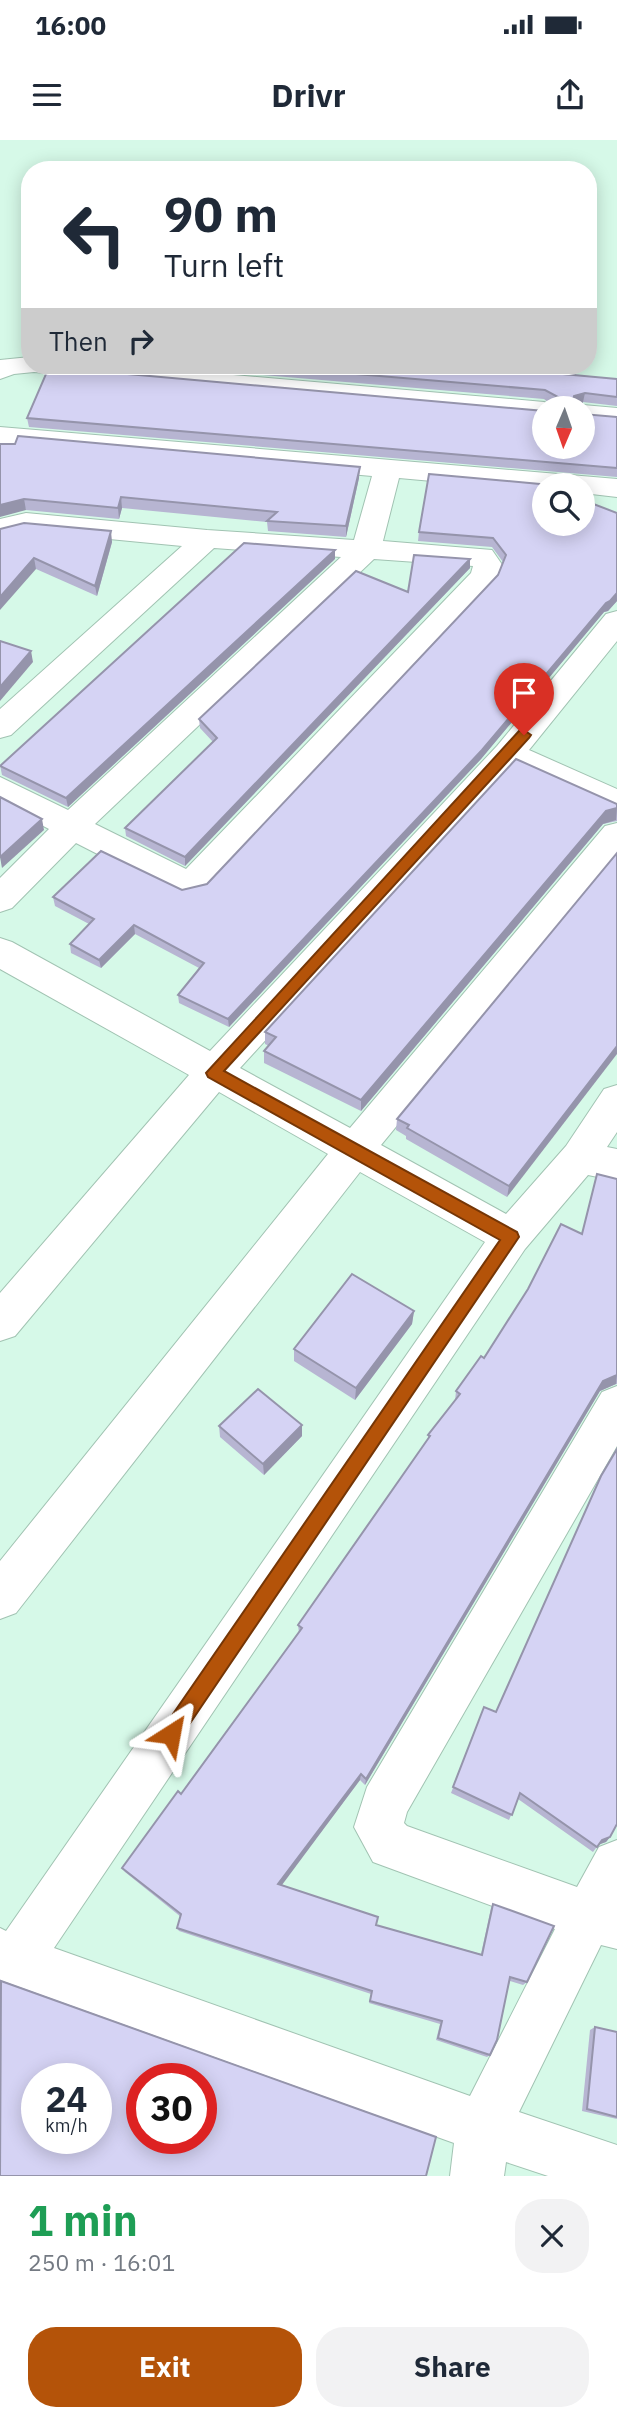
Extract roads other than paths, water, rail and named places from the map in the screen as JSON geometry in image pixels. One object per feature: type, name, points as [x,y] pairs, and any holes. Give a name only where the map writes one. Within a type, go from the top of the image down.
[{"type":"street","points":[[0,371],[8,366],[21,365]]},
{"type":"street","points":[[145,375],[532,409]]},
{"type":"street","points":[[595,414],[617,416]]},
{"type":"street","points":[[0,435],[532,481]]},
{"type":"street","points":[[0,899],[72,826],[366,550],[388,468]]},
{"type":"street","points":[[595,486],[617,488]]},
{"type":"street","points":[[0,530],[26,523],[207,539],[482,557],[488,566],[485,576],[194,882],[184,883],[0,789]]},
{"type":"street","points":[[0,727],[207,539]]},
{"type":"street","points":[[0,1323],[214,1073],[508,754],[617,621]]},
{"type":"street","points":[[508,754],[617,803]]},
{"type":"street","points":[[0,1597],[355,1149],[617,835]]},
{"type":"street","points":[[0,952],[511,1237]]},
{"type":"street","points":[[617,1100],[599,1161],[511,1237],[8,1957],[480,2152],[617,2172]]},
{"type":"street","points":[[602,1920],[390,1845],[379,1827],[384,1804],[617,1406]]},
{"type":"street","points":[[480,2152],[602,1920],[617,1865]]}]
